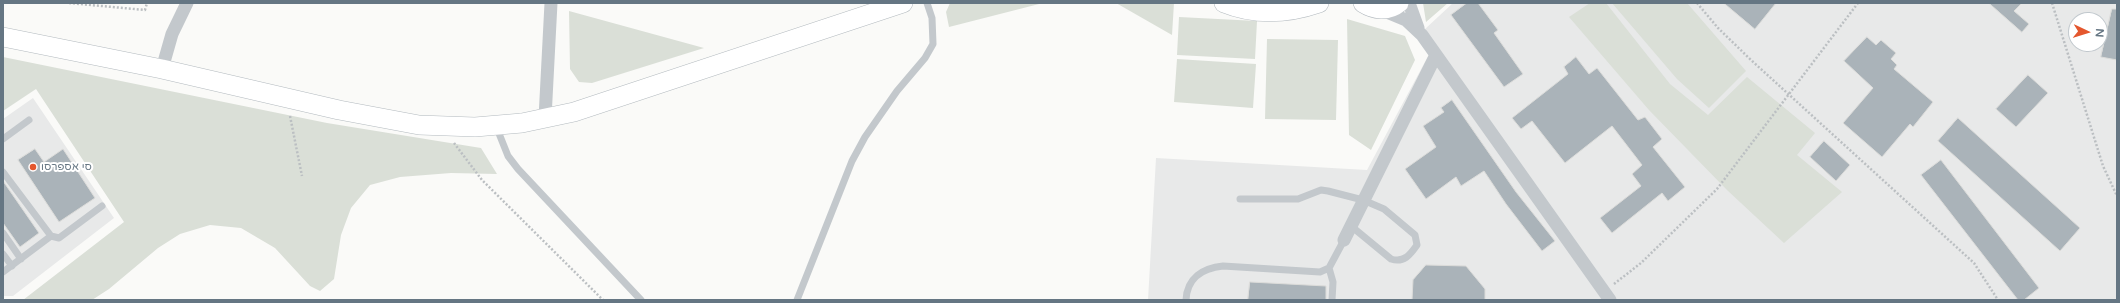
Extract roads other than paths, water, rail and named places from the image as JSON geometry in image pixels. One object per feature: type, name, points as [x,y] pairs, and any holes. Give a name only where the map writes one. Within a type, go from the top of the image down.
[{"type":"main road","points":[[3,37],[162,69],[372,117],[441,127],[495,125],[545,118],[594,106],[903,3]]},
{"type":"main road","points":[[1224,3],[1250,11],[1270,13],[1288,11],[1319,3]]},
{"type":"main road","points":[[1362,3],[1372,8],[1382,10],[1400,3]]},
{"type":"street","points":[[162,69],[172,34],[187,3]]},
{"type":"street","points":[[545,118],[551,3]]},
{"type":"street","points":[[1409,3],[1422,35]]},
{"type":"street","points":[[1382,10],[1406,20],[1422,35],[1605,297]]},
{"type":"street","points":[[1344,240],[1436,55]]},
{"type":"lane","points":[[797,300],[852,161],[879,114],[925,58],[933,44],[932,18],[927,3]]},
{"type":"lane","points":[[3,139],[29,120]]},
{"type":"lane","points":[[495,125],[508,156],[518,169],[641,300]]},
{"type":"lane","points":[[3,172],[51,236],[59,238],[102,206]]},
{"type":"lane","points":[[1240,199],[1298,199],[1320,190],[1363,200],[1384,209],[1415,235],[1417,245],[1410,255],[1402,261],[1396,261],[1391,259],[1351,226]]},
{"type":"lane","points":[[3,233],[21,259]]},
{"type":"lane","points":[[3,272],[51,236]]},
{"type":"lane","points":[[1186,300],[1186,290],[1192,281],[1210,268],[1223,266],[1320,272],[1329,268],[1344,240]]},
{"type":"lane","points":[[3,254],[12,266]]},
{"type":"lane","points":[[1329,268],[1333,282],[1332,300]]},
{"type":"place","name":"סי אספרסו","points":[[33,167]]}]
